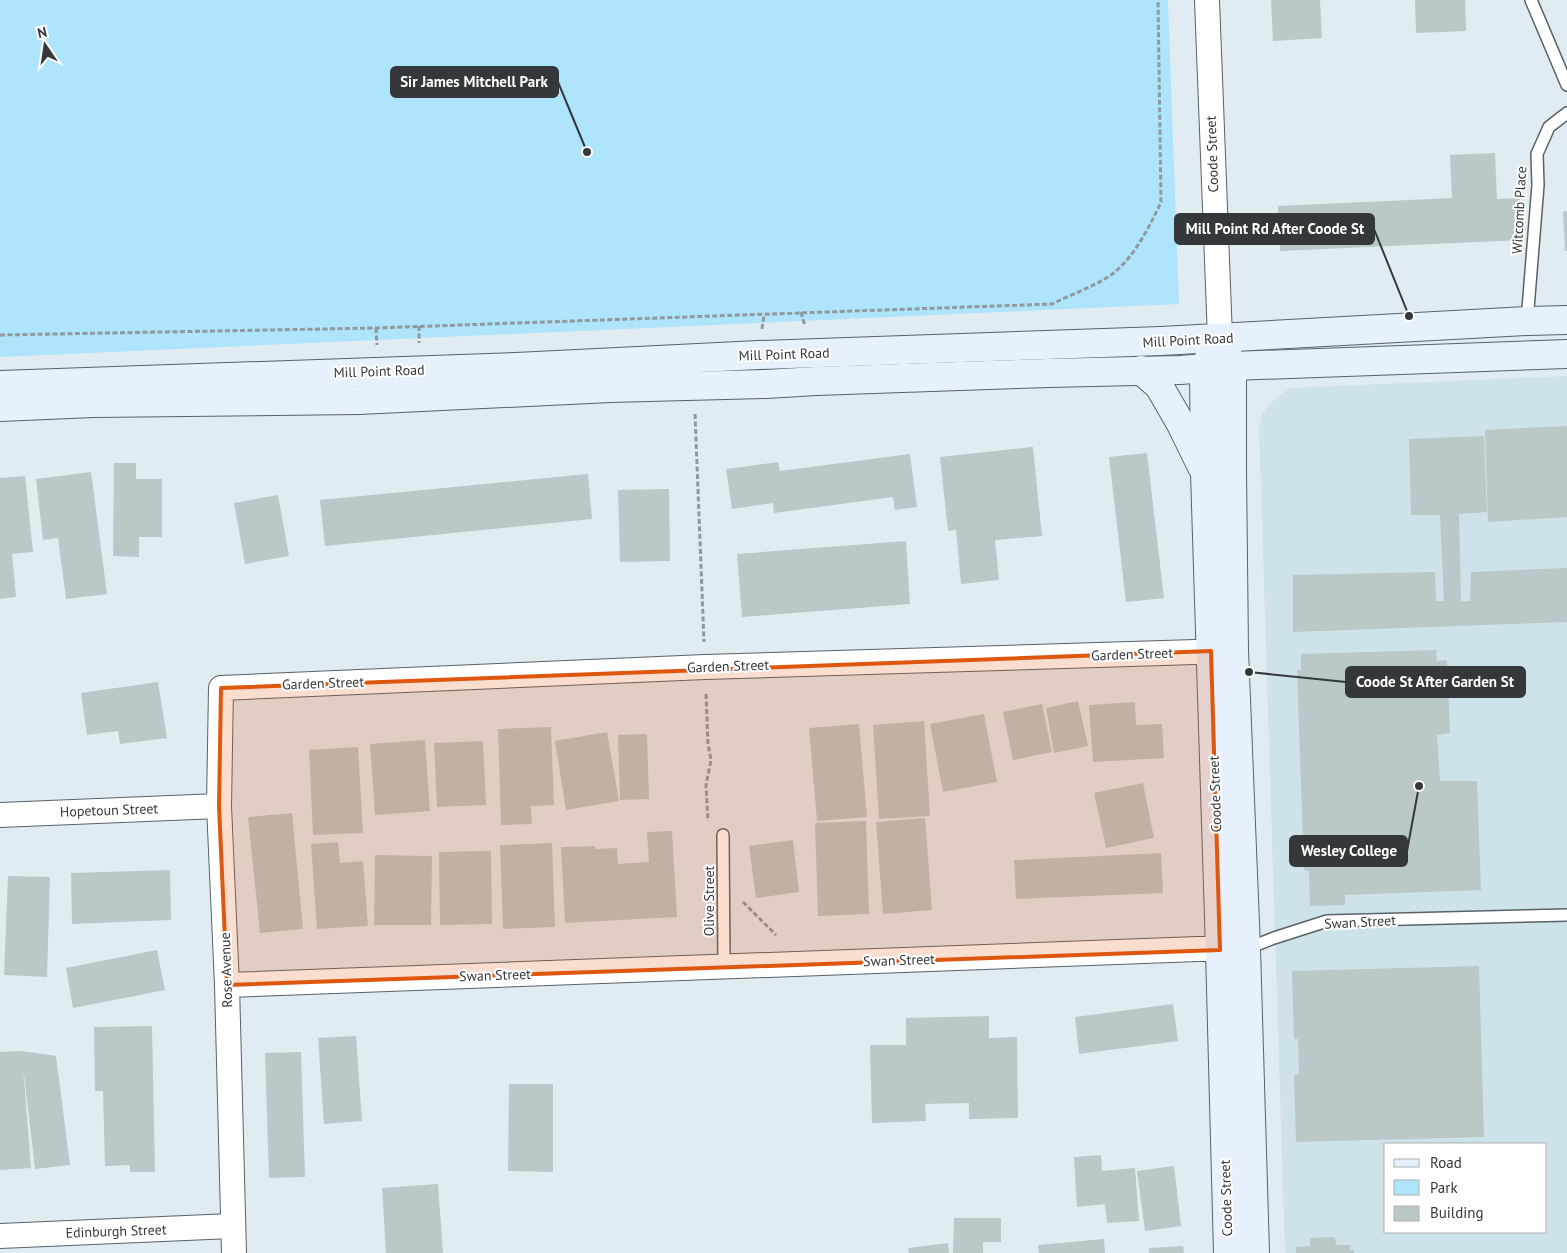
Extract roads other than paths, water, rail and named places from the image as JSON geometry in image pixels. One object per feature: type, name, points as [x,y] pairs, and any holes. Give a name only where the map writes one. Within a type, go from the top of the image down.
[{"type":"main road","name":"Mill Point Road","points":[[0,385],[1220,338],[1567,320]]},
{"type":"main road","name":"Coode Street","points":[[1220,338],[1232,366],[1232,472],[1222,651]]},
{"type":"main road","name":"Coode Street","points":[[1220,338],[1204,368],[1204,473],[1222,651],[1233,950],[1255,1253]]},
{"type":"main road","name":"Mill Point Road","points":[[0,407],[93,403],[359,400],[600,389],[1180,370],[1232,366],[1567,354]]},
{"type":"main road","points":[[1141,370],[1160,386],[1181,424],[1204,473]]},
{"type":"main road","name":"Coode Street","points":[[1228,1253],[1233,950]]},
{"type":"street","name":"Coode Street","points":[[1207,0],[1220,338]]},
{"type":"street","name":"Garden Street","points":[[221,688],[705,667],[1222,651]]},
{"type":"street","name":"Rose Avenue","points":[[221,688],[219,806],[227,984],[234,1253]]},
{"type":"street","name":"Hopetoun Street","points":[[0,815],[219,806]]},
{"type":"street","name":"Swan Street","points":[[227,984],[1198,949],[1233,950]]},
{"type":"street","name":"Edinburgh Street","points":[[0,1236],[232,1226]]},
{"type":"lane","points":[[1532,0],[1567,85]]},
{"type":"lane","name":"Witcomb Place","points":[[1527,321],[1538,185],[1537,154],[1549,127],[1567,113]]},
{"type":"lane","name":"Olive Street","points":[[723,835],[724,967]]},
{"type":"lane","name":"Swan Street","points":[[1233,950],[1327,922],[1567,915]]},
{"type":"place","name":"Sir James Mitchell Park","points":[[587,152]]},
{"type":"place","name":"Mill Point Rd After Coode St","points":[[1409,316]]},
{"type":"place","name":"Coode St After Garden St","points":[[1249,672]]},
{"type":"place","name":"Wesley College","points":[[1419,786]]}]
